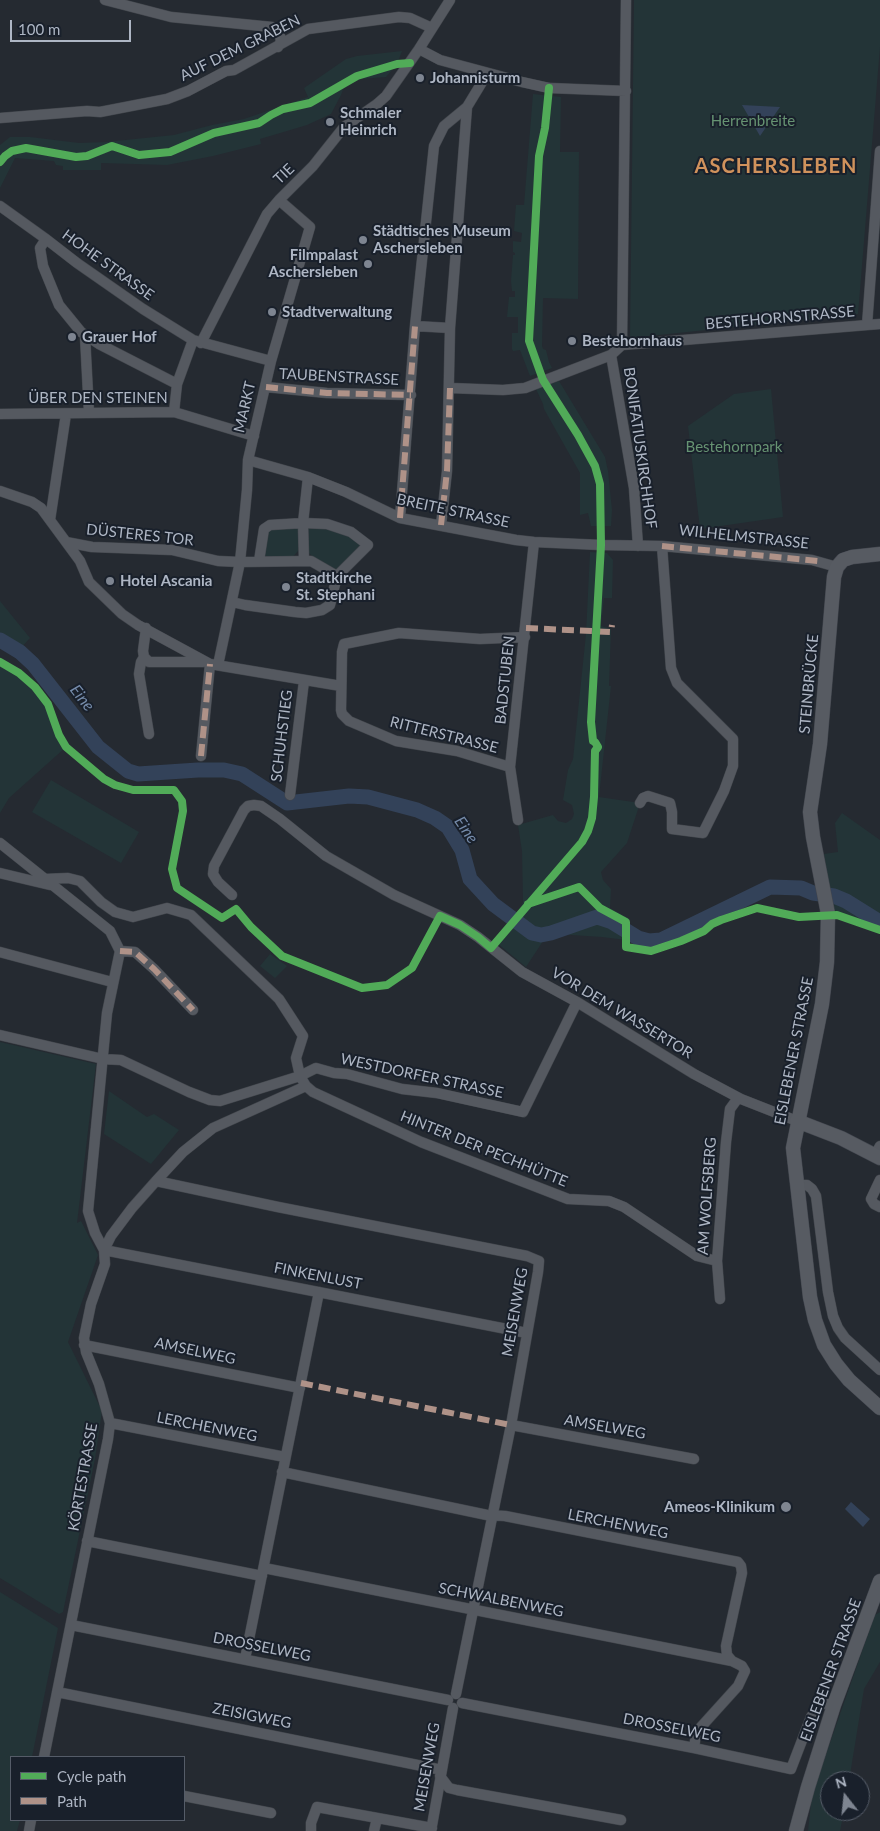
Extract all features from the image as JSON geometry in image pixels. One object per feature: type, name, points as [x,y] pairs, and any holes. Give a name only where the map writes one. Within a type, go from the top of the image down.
[{"type":"main road","points":[[837,567],[840,562],[848,558],[880,554]]},
{"type":"main road","name":"STEINBRÜCKE","points":[[810,804],[820,744],[834,576],[837,567]]},
{"type":"main road","name":"EISLEBENER STRASSE","points":[[810,804],[812,831],[827,909],[828,936],[823,999],[793,1148],[797,1186],[810,1297],[818,1330],[824,1345],[836,1364],[880,1408]]},
{"type":"main road","points":[[798,1121],[878,1153]]},
{"type":"main road","name":"EISLEBENER STRASSE","points":[[796,1831],[813,1771],[827,1704],[858,1644],[880,1581]]},
{"type":"street","points":[[105,0],[171,17],[272,27],[280,36],[281,41],[278,47]]},
{"type":"street","name":"TIE","points":[[174,412],[177,384],[197,342],[261,224],[279,200],[313,166],[344,127],[386,96],[450,0]]},
{"type":"street","points":[[450,388],[503,390],[525,388],[611,355],[622,345],[626,0]]},
{"type":"street","name":"AUF DEM GRABEN","points":[[0,118],[87,111],[100,112],[167,99],[188,91],[226,71],[234,70],[278,47],[301,32],[308,30],[388,18],[410,18],[432,28]]},
{"type":"street","points":[[419,49],[440,60],[488,74],[549,88],[626,91]]},
{"type":"street","points":[[400,518],[415,326],[434,146],[444,126],[467,107],[488,74]]},
{"type":"street","points":[[441,526],[447,472],[450,328],[467,107]]},
{"type":"street","points":[[867,325],[880,151]]},
{"type":"street","name":"MARKT","points":[[201,756],[212,664],[232,602],[240,562],[248,460],[271,361],[310,227],[279,200]]},
{"type":"street","name":"HOHE STRASSE","points":[[0,206],[143,309],[197,342]]},
{"type":"street","points":[[46,239],[41,246],[40,253],[56,299],[68,318],[85,336],[177,384]]},
{"type":"street","name":"BESTEHORNSTRASSE","points":[[622,345],[880,324]]},
{"type":"street","points":[[415,326],[450,328]]},
{"type":"street","points":[[85,336],[89,413]]},
{"type":"street","points":[[197,342],[271,361]]},
{"type":"street","name":"BONIFATIUSKIRCHHOF","points":[[611,355],[634,488],[638,546]]},
{"type":"street","name":"TAUBENSTRASSE","points":[[266,387],[327,393],[410,395]]},
{"type":"street","name":"ÜBER DEN STEINEN","points":[[0,414],[174,412],[254,436]]},
{"type":"street","points":[[50,520],[66,414]]},
{"type":"street","name":"BREITE STRASSE","points":[[248,460],[308,477],[346,492],[400,518],[534,542],[601,546]]},
{"type":"street","points":[[308,477],[303,523],[304,561],[311,561],[337,576]]},
{"type":"street","points":[[0,491],[32,502],[41,508],[80,560],[89,582],[122,614],[212,664]]},
{"type":"street","points":[[232,602],[306,613],[322,610],[330,605],[337,576],[368,544],[346,530],[327,524],[303,523],[267,526],[264,529],[259,561]]},
{"type":"street","name":"DÜSTERES TOR","points":[[66,542],[92,547],[172,550],[218,561],[304,561]]},
{"type":"street","name":"BADSTUBEN","points":[[518,820],[510,767],[534,542]]},
{"type":"street","name":"WILHELMSTRASSE","points":[[601,546],[662,546],[812,560],[837,567]]},
{"type":"street","points":[[640,803],[642,798],[648,796],[670,803],[672,829],[702,833],[724,791],[733,766],[732,739],[677,683],[670,668],[662,546]]},
{"type":"street","points":[[142,626],[144,657],[139,674],[148,734]]},
{"type":"street","points":[[144,657],[149,662],[166,661],[212,664],[341,686],[344,644],[399,633],[480,639],[525,637]]},
{"type":"street","name":"SCHUHSTIEG","points":[[290,795],[304,681]]},
{"type":"street","name":"RITTERSTRASSE","points":[[341,686],[340,710],[344,718],[365,729],[396,741],[457,751],[510,767]]},
{"type":"street","name":"VOR DEM WASSERTOR","points":[[232,895],[218,882],[213,874],[214,866],[248,806],[261,806],[326,856],[394,895],[460,926],[478,937],[522,972],[578,1002],[694,1074],[738,1098],[798,1121]]},
{"type":"street","points":[[0,844],[110,931],[120,951],[107,1013],[88,1211],[95,1233],[104,1250]]},
{"type":"street","points":[[0,873],[48,882],[68,878],[80,881],[101,902],[115,912],[133,917],[167,908],[191,916],[279,999],[303,1036],[296,1058],[300,1076],[220,1101],[210,1100],[189,1092],[121,1060],[103,1059],[0,1035]]},
{"type":"street","points":[[120,951],[135,952],[193,1010]]},
{"type":"street","points":[[0,952],[112,982]]},
{"type":"street","name":"WESTDORFER STRASSE","points":[[300,1076],[316,1068],[347,1074],[402,1089],[437,1093],[523,1112],[578,1002]]},
{"type":"street","name":"HINTER DER PECHHÜTTE","points":[[300,1076],[312,1092],[420,1142],[568,1199],[609,1201],[624,1208],[697,1256],[717,1261]]},
{"type":"street","points":[[104,1250],[111,1236],[132,1208],[183,1152],[213,1128],[306,1086]]},
{"type":"street","name":"AM WOLFSBERG","points":[[720,1299],[717,1261],[728,1117],[730,1109],[738,1098]]},
{"type":"street","points":[[880,1180],[871,1199],[874,1204],[880,1207]]},
{"type":"street","name":"MEISENWEG","points":[[156,1181],[278,1208],[527,1256],[539,1261],[511,1425],[455,1701],[432,1830]]},
{"type":"street","points":[[797,1186],[807,1186],[812,1189],[816,1196],[828,1292],[833,1316],[845,1338],[878,1365]]},
{"type":"street","name":"FINKENLUST","points":[[104,1250],[527,1333]]},
{"type":"street","name":"KÖRTESTRASSE","points":[[44,1756],[110,1423],[99,1384],[84,1345],[85,1329],[105,1264],[104,1250]]},
{"type":"street","points":[[245,1659],[319,1292]]},
{"type":"street","name":"AMSELWEG","points":[[84,1345],[300,1388]]},
{"type":"street","name":"LERCHENWEG","points":[[110,1423],[285,1457]]},
{"type":"street","name":"AMSELWEG","points":[[511,1425],[694,1459]]},
{"type":"street","name":"LERCHENWEG","points":[[282,1472],[493,1516],[505,1516],[738,1562],[742,1573],[726,1646],[727,1655],[732,1661],[742,1666],[745,1671],[738,1686],[696,1734],[694,1748]]},
{"type":"street","name":"SCHWALBENWEG","points":[[87,1541],[474,1610],[732,1661]]},
{"type":"street","name":"DROSSELWEG","points":[[70,1624],[791,1769],[811,1717],[827,1704]]},
{"type":"street","name":"ZEISIGWEG","points":[[57,1692],[441,1773],[449,1788],[457,1790],[621,1820]]},
{"type":"street","points":[[185,1796],[271,1813]]},
{"type":"street","points":[[310,1831],[316,1807],[432,1830]]},
{"type":"street","points":[[374,1831],[377,1818]]},
{"type":"green space","name":"Herrenbreite","points":[[634,0],[880,0],[880,47],[858,314],[630,338]]},
{"type":"green space","points":[[402,51],[397,64],[386,77],[361,79],[344,87],[331,114],[307,125],[260,139],[261,144],[167,165],[101,163],[101,170],[63,170],[63,166],[56,165],[54,161],[15,158],[0,188],[0,145],[10,137],[30,137],[79,143],[174,135],[244,119],[308,97],[304,88],[346,59]]},
{"type":"green space","points":[[533,94],[561,97],[560,152],[579,152],[578,299],[543,298],[542,346],[546,350],[552,368],[530,376],[520,350],[513,351],[512,349],[512,333],[518,333],[518,317],[507,317],[509,297],[515,297],[511,281],[513,255],[515,255],[513,252],[513,241],[521,242],[522,233],[514,231],[516,205],[524,205]]},
{"type":"green space","points":[[559,381],[605,457],[612,510],[611,526],[591,526],[588,513],[580,515],[580,473],[544,409],[536,389]]},
{"type":"green space","name":"Bestehornpark","points":[[771,389],[783,517],[700,529],[688,426],[734,394]]},
{"type":"green space","points":[[298,526],[300,529],[300,543],[298,551],[291,559],[263,559],[266,530]]},
{"type":"green space","points":[[307,526],[339,530],[365,545],[338,571],[314,558],[307,551]]},
{"type":"green space","points":[[590,552],[607,553],[613,560],[612,598],[604,598],[601,626],[611,629],[609,686],[611,686],[599,797],[640,803],[627,843],[601,872],[603,880],[611,889],[610,908],[630,919],[626,922],[626,940],[556,934],[545,938],[526,967],[497,943],[514,920],[523,902],[522,851],[518,825],[553,815],[558,821],[566,823],[572,819],[574,814],[572,805],[563,800],[568,770],[573,759],[586,634]]},
{"type":"green space","points":[[0,601],[30,638],[19,650],[0,642]]},
{"type":"green space","points":[[0,662],[19,673],[35,687],[48,704],[59,735],[66,747],[9,798],[0,813]]},
{"type":"green space","points":[[51,780],[139,832],[121,863],[32,812]]},
{"type":"green space","points":[[842,813],[880,840],[880,926],[833,911],[824,854],[838,852],[835,823]]},
{"type":"green space","points":[[270,954],[287,966],[275,978],[260,966]]},
{"type":"green space","points":[[0,1042],[96,1064],[77,1223],[81,1221],[98,1255],[68,1342],[102,1411],[95,1459],[63,1612],[59,1614],[0,1578]]},
{"type":"green space","points":[[109,1091],[147,1117],[154,1114],[179,1130],[151,1164],[104,1134]]},
{"type":"green space","points":[[0,1592],[58,1628],[32,1756],[10,1756],[10,1821],[20,1821],[17,1831],[0,1831]]},
{"type":"green space","points":[[880,1612],[880,1662],[864,1689],[851,1771],[820,1771],[872,1623],[875,1615]]},
{"type":"green space","points":[[820,1771],[820,1821],[842,1821],[840,1831],[808,1831],[812,1794]]},
{"type":"water","points":[[742,105],[780,107],[760,136]]},
{"type":"water","points":[[851,1502],[870,1519],[863,1527],[845,1509]]},
{"type":"waterway","name":"Eine","points":[[0,640],[20,652],[33,664],[98,747],[128,771],[138,774],[224,770],[242,774],[287,803],[349,796],[368,797],[417,810],[435,818],[448,827],[462,850],[470,879],[493,904],[532,933],[541,935],[551,933],[597,917],[612,922],[638,938],[649,941],[661,940],[770,887],[801,888],[813,893],[834,896],[846,901],[880,922]]},
{"type":"marked path","points":[[400,518],[415,326]]},
{"type":"marked path","points":[[266,387],[327,393],[411,395]]},
{"type":"marked path","points":[[441,525],[447,471],[450,388]]},
{"type":"marked path","points":[[662,546],[818,561]]},
{"type":"marked path","points":[[526,628],[611,632],[612,625]]},
{"type":"marked path","points":[[201,756],[210,664]]},
{"type":"marked path","points":[[120,951],[135,952],[193,1010]]},
{"type":"marked path","points":[[301,1383],[511,1425]]},
{"type":"cycle path","points":[[0,162],[12,151],[26,148],[76,157],[87,156],[112,146],[139,155],[170,152],[214,133],[259,123],[283,109],[310,103],[357,76],[397,64],[410,63]]},
{"type":"cycle path","points":[[0,662],[19,673],[35,687],[48,704],[59,735],[66,747],[104,779],[115,785],[133,790],[174,790],[182,801],[183,811],[172,869],[177,888],[222,918],[236,909],[251,927],[282,956],[362,988],[387,985],[412,968],[440,916],[460,925],[491,948],[582,842],[588,831],[592,818],[594,797],[595,751],[598,747],[593,741],[591,722],[601,545],[600,484],[595,466],[543,380],[529,341],[539,156],[545,128],[549,88]]},
{"type":"cycle path","points":[[528,904],[579,887],[600,908],[626,922],[626,947],[651,951],[704,931],[712,924],[721,920],[757,908],[799,917],[837,915],[880,930]]},
{"type":"place","name":"Johannisturm","points":[[420,78]]},
{"type":"place","name":"Schmaler Heinrich","points":[[330,122]]},
{"type":"place","name":"Städtisches Museum Aschersleben","points":[[363,240]]},
{"type":"place","name":"Filmpalast Aschersleben","points":[[368,264]]},
{"type":"place","name":"Stadtverwaltung","points":[[272,312]]},
{"type":"place","name":"Grauer Hof","points":[[72,337]]},
{"type":"place","name":"Bestehornhaus","points":[[572,341]]},
{"type":"place","name":"Hotel Ascania","points":[[110,581]]},
{"type":"place","name":"Stadtkirche St. Stephani","points":[[286,587]]},
{"type":"place","name":"Ameos-Klinikum","points":[[786,1507]]},
{"type":"district","name":"ASCHERSLEBEN","points":[[776,167]]}]
